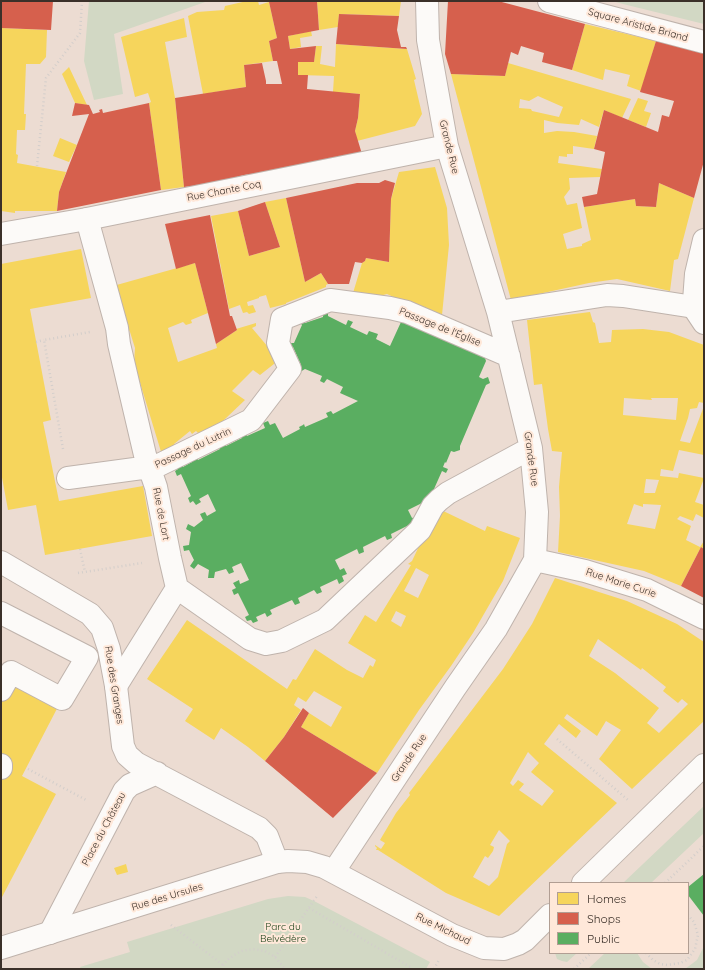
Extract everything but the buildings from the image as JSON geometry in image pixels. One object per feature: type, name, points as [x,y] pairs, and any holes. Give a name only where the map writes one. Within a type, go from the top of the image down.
[{"type":"street","name":"Grande Rue","points":[[334,871],[455,688],[496,629],[535,560],[538,512],[531,448],[498,312],[447,146],[428,40],[427,1]]},
{"type":"street","name":"Square Aristide Briand","points":[[549,1],[704,42]]},
{"type":"street","name":"Rue Chante Coq","points":[[1,234],[87,219],[447,146]]},
{"type":"street","name":"Rue de Lort","points":[[87,219],[117,328],[119,344],[145,455],[156,487],[177,588]]},
{"type":"street","points":[[498,312],[607,295],[623,296],[699,315],[694,293],[696,274],[704,240]]},
{"type":"street","name":"Passage de l'Église","points":[[276,388],[290,369],[278,343],[282,319],[330,300],[390,308],[407,312],[509,356]]},
{"type":"street","name":"Passage du Lutrin","points":[[68,478],[157,466],[251,420],[276,388]]},
{"type":"street","points":[[116,686],[177,588],[250,639],[266,644],[282,641],[325,620],[420,530],[433,506],[448,493],[531,448]]},
{"type":"street","name":"Rue Marie Curie","points":[[535,560],[585,571],[647,590],[704,618]]},
{"type":"street","name":"Rue des Granges","points":[[1,562],[90,614],[102,628],[106,638],[116,686],[124,751],[131,759],[157,773]]},
{"type":"street","points":[[1,613],[87,657],[62,699],[11,672],[1,690]]},
{"type":"street","points":[[584,882],[704,765]]},
{"type":"street","points":[[157,773],[259,828],[267,836],[277,862]]},
{"type":"street","name":"Place du Château","points":[[50,933],[126,788],[157,773]]},
{"type":"street","name":"Rue des Ursules","points":[[1,948],[277,862],[288,861],[315,863],[334,871]]},
{"type":"street","name":"Rue Michaud","points":[[334,871],[452,935],[484,948],[504,949],[518,944],[525,940],[549,916]]},
{"type":"path","points":[[37,166],[46,78],[80,33],[82,1]]},
{"type":"path","points":[[36,342],[117,328]]},
{"type":"path","points":[[44,340],[68,478]]},
{"type":"path","points":[[80,549],[85,572]]},
{"type":"path","points":[[77,573],[170,558]]},
{"type":"path","points":[[557,739],[649,818]]},
{"type":"path","points":[[26,768],[112,814]]},
{"type":"path","points":[[666,882],[704,846]]},
{"type":"path","points":[[275,957],[334,871]]},
{"type":"path","points":[[143,904],[223,965]]},
{"type":"path","points":[[309,908],[412,968],[411,969]]},
{"type":"path","points":[[647,954],[660,964],[667,965],[680,963],[687,960],[698,942],[697,928],[689,916]]},
{"type":"path","points":[[221,969],[223,965],[236,954],[247,950],[265,951],[275,957],[285,969]]},
{"type":"path","points":[[574,969],[590,954]]},
{"type":"path","points":[[660,964],[660,969]]},
{"type":"green space","points":[[89,1],[208,1],[114,34],[123,94],[94,100],[84,61]]},
{"type":"green space","points":[[612,1],[704,1],[704,24],[623,4]]},
{"type":"green space","points":[[704,806],[704,833],[652,882],[624,882]]},
{"type":"green space","name":"Parc du Belvédère","points":[[288,896],[305,897],[314,901],[430,962],[426,969],[81,969],[80,967],[130,952],[127,942],[268,899]]},
{"type":"green space","points":[[704,946],[704,969],[685,969],[697,960]]},
{"type":"green space","points":[[555,954],[576,954],[567,962],[557,959]]},
{"type":"green space","points":[[604,954],[638,954],[643,962],[652,969],[588,969]]}]
